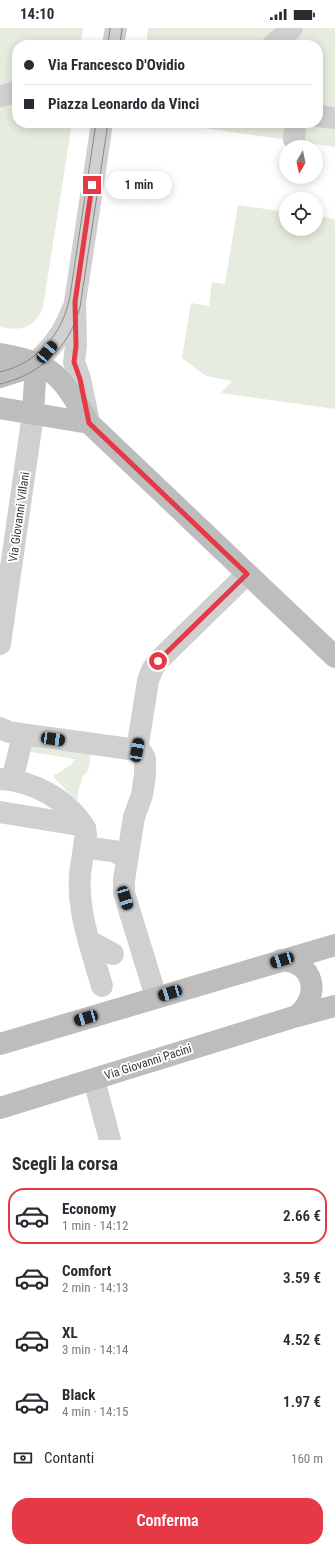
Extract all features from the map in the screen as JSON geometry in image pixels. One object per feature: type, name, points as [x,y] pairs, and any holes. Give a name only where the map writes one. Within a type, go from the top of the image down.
[{"type":"street","points":[[115,40],[116,28]]},
{"type":"street","points":[[279,40],[292,28]]},
{"type":"street","points":[[0,96],[12,93]]},
{"type":"street","points":[[323,117],[335,118]]},
{"type":"street","points":[[89,423],[80,379],[74,362],[76,346],[75,302],[101,128]]},
{"type":"street","points":[[0,377],[19,371],[36,362],[47,352],[59,338],[67,324],[75,302]]},
{"type":"street","points":[[0,354],[36,362],[52,372],[63,382],[89,423],[335,657]]},
{"type":"street","points":[[33,414],[36,362]]},
{"type":"street","points":[[0,408],[89,423]]},
{"type":"street","name":"Via Giovanni Villani","points":[[0,644],[33,414]]},
{"type":"street","points":[[137,750],[148,681],[152,670],[158,661],[247,574]]},
{"type":"street","points":[[0,728],[22,734],[137,750],[142,753],[145,759],[145,776],[142,795],[134,818],[124,880],[124,893],[156,997]]},
{"type":"street","points":[[21,744],[6,779],[37,788],[51,795],[72,811],[84,837],[119,852],[119,854]]},
{"type":"street","points":[[0,812],[79,825],[84,837],[80,876],[82,912],[102,986]]},
{"type":"street","points":[[89,941],[113,954]]},
{"type":"street","points":[[0,1044],[335,945]]},
{"type":"street","points":[[282,960],[291,960],[300,965],[310,978],[312,988],[310,1000],[297,1016]]},
{"type":"street","name":"Via Giovanni Pacini","points":[[0,1108],[297,1016],[335,1006]]},
{"type":"street","points":[[94,1080],[110,1140]]},
{"type":"shaded area","points":[[0,28],[83,28],[81,40],[12,40],[12,128],[71,128],[43,307],[36,320],[26,327],[15,329],[0,327]]},
{"type":"shaded area","points":[[148,28],[335,28],[335,147],[323,145],[323,140],[287,140],[204,128],[323,128],[323,40],[147,40]]},
{"type":"shaded area","points":[[238,205],[279,211],[279,236],[323,236],[323,217],[335,219],[335,409],[221,393],[232,381],[206,376],[182,358],[191,303],[209,306],[212,282],[225,284]]},
{"type":"shaded area","points":[[31,745],[91,754],[88,771],[83,776],[78,791],[78,799],[75,800],[53,776],[71,765],[75,759],[30,752]]},
{"type":"tram line","points":[[109,40],[110,28]]},
{"type":"tram line","points":[[121,40],[122,28]]},
{"type":"tram line","points":[[0,372],[14,368],[26,362],[47,345],[55,334],[67,310],[95,128]]},
{"type":"tram line","points":[[0,384],[15,380],[28,374],[51,357],[61,347],[69,335],[75,321],[80,307],[107,128]]},
{"type":"route","points":[[92,185],[75,302],[76,346],[74,362],[80,379],[89,423],[247,574],[158,661]]}]
